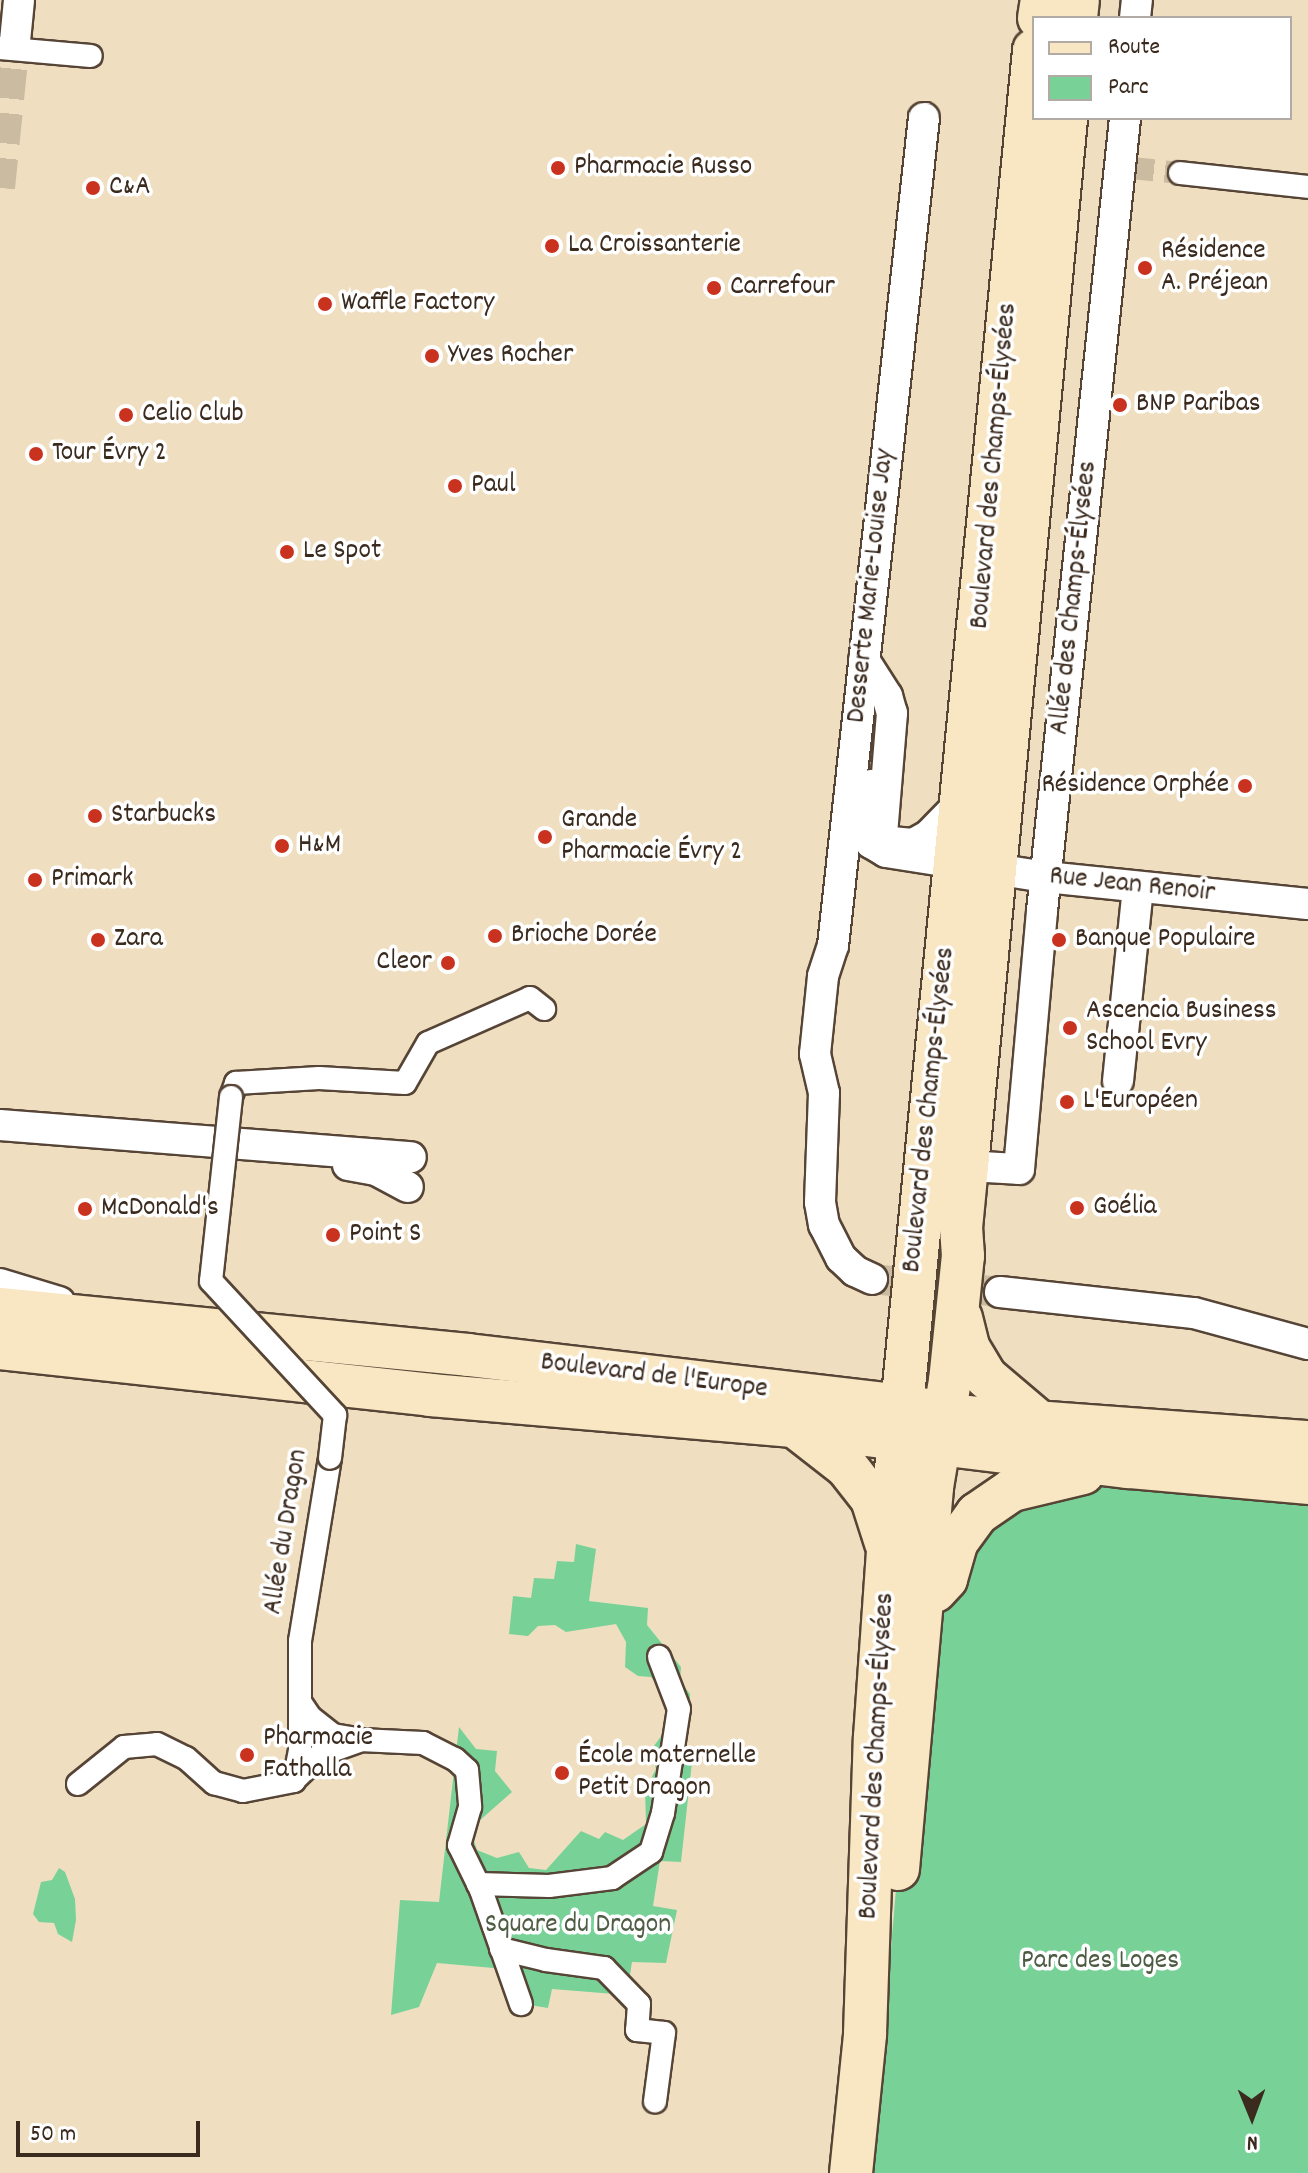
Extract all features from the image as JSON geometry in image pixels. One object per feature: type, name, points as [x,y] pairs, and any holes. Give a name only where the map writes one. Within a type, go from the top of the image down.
[{"type":"main road","name":"Boulevard des Champs-Élysées","points":[[851,2173],[865,2034],[875,1737],[888,1551],[959,1300],[967,1166],[976,868],[964,799],[1032,71]]},
{"type":"main road","name":"Boulevard des Champs-Élysées","points":[[872,2173],[924,1604],[921,1426],[908,1327],[976,868],[1066,120]]},
{"type":"main road","points":[[959,1300],[968,1347],[986,1377],[1039,1422]]},
{"type":"main road","name":"Boulevard de l'Europe","points":[[0,1309],[123,1320],[921,1426],[1129,1467],[1308,1483]]},
{"type":"main road","points":[[888,1551],[872,1499],[826,1447],[803,1410],[857,1384],[877,1368],[908,1327]]},
{"type":"main road","name":"Boulevard de l'Europe","points":[[0,1348],[431,1395],[803,1410]]},
{"type":"main road","name":"Boulevard de l'Europe","points":[[921,1426],[1039,1422],[1308,1442]]},
{"type":"main road","points":[[924,1604],[946,1579],[956,1543],[977,1514],[1012,1490],[1056,1477],[1129,1467]]},
{"type":"street","points":[[19,0],[7,44],[91,56]]},
{"type":"street","name":"Desserte Marie-Louise Jay","points":[[872,1279],[855,1271],[841,1258],[824,1225],[820,1202],[824,1093],[815,1054],[823,976],[833,946],[924,118]]},
{"type":"street","name":"Allée des Champs-Élysées","points":[[967,1166],[1019,1169],[1046,877],[1125,120]]},
{"type":"street","points":[[1180,173],[1308,187]]},
{"type":"street","points":[[864,660],[887,696],[892,713],[882,834],[891,842],[913,844],[929,835],[964,799]]},
{"type":"street","name":"Rue Jean Renoir","points":[[879,687],[866,822],[871,843],[886,852],[1046,877],[1308,904]]},
{"type":"street","points":[[1118,1081],[1138,887]]},
{"type":"street","name":"Allée du Dragon","points":[[294,1781],[300,1751],[300,1641],[328,1501],[335,1415],[211,1281],[231,1097],[236,1083],[319,1078],[405,1083],[428,1043],[530,998],[544,1009]]},
{"type":"street","points":[[0,1125],[297,1150],[320,1147],[411,1157]]},
{"type":"street","points":[[297,1150],[321,1161],[376,1170],[408,1187]]},
{"type":"street","points":[[0,1284],[123,1320]]},
{"type":"street","points":[[1000,1292],[1194,1313],[1308,1344]]},
{"type":"street","points":[[478,1884],[549,1886],[612,1878],[651,1852],[663,1813],[679,1709],[659,1657]]},
{"type":"street","points":[[300,1702],[310,1717],[333,1735],[360,1740],[423,1743],[455,1759],[467,1770],[470,1807],[459,1845],[478,1884],[521,2004]]},
{"type":"street","points":[[78,1784],[124,1747],[157,1744],[186,1758],[214,1783],[243,1791],[294,1781],[320,1755],[360,1740]]},
{"type":"street","points":[[501,1949],[546,1960],[604,1968],[639,2004],[637,2030],[664,2033],[655,2101]]},
{"type":"green space","name":"Parc des Loges","points":[[1056,1477],[1308,1483],[1308,2173],[872,2173],[896,1889],[946,1579],[956,1543]]},
{"type":"green space","name":"Square du Dragon","points":[[576,1544],[596,1549],[589,1601],[648,1608],[647,1625],[681,1667],[680,1681],[690,1694],[690,1714],[682,1753],[693,1753],[681,1862],[660,1861],[653,1906],[677,1910],[666,1963],[632,1962],[627,1995],[552,1989],[548,2008],[511,2002],[515,1970],[437,1963],[419,2007],[391,2015],[400,1900],[439,1902],[459,1727],[476,1749],[497,1751],[495,1771],[512,1792],[470,1829],[477,1850],[497,1858],[519,1852],[529,1868],[546,1870],[581,1831],[599,1839],[605,1832],[623,1840],[646,1824],[645,1790],[656,1769],[651,1750],[675,1717],[673,1703],[651,1677],[638,1676],[625,1667],[626,1642],[616,1624],[566,1632],[555,1625],[538,1626],[528,1636],[509,1634],[513,1596],[531,1598],[534,1578],[554,1579],[557,1561],[574,1562]]},
{"type":"green space","points":[[59,1868],[65,1872],[75,1899],[76,1920],[72,1942],[58,1934],[54,1923],[39,1922],[33,1914],[41,1882],[52,1880]]},
{"type":"tunnel","points":[[0,188],[15,41]]},
{"type":"tunnel","points":[[1132,168],[1180,173]]},
{"type":"tunnel","points":[[872,1279],[1000,1292]]},
{"type":"place","name":"Pharmacie Russo","points":[[558,168]]},
{"type":"place","name":"C&A","points":[[93,188]]},
{"type":"place","name":"La Croissanterie","points":[[552,246]]},
{"type":"place","name":"Résidence A. Préjean","points":[[1145,268]]},
{"type":"place","name":"Carrefour","points":[[714,288]]},
{"type":"place","name":"Waffle Factory","points":[[325,304]]},
{"type":"place","name":"Yves Rocher","points":[[432,356]]},
{"type":"place","name":"BNP Paribas","points":[[1120,405]]},
{"type":"place","name":"Celio Club","points":[[126,415]]},
{"type":"place","name":"Tour Évry 2","points":[[36,454]]},
{"type":"place","name":"Paul","points":[[455,486]]},
{"type":"place","name":"Le Spot","points":[[287,552]]},
{"type":"place","name":"Résidence Orphée","points":[[1245,786]]},
{"type":"place","name":"Starbucks","points":[[95,816]]},
{"type":"place","name":"Grande Pharmacie Évry 2","points":[[545,837]]},
{"type":"place","name":"H&M","points":[[282,846]]},
{"type":"place","name":"Primark","points":[[35,880]]},
{"type":"place","name":"Brioche Dorée","points":[[495,936]]},
{"type":"place","name":"Zara","points":[[98,940]]},
{"type":"place","name":"Banque Populaire","points":[[1059,940]]},
{"type":"place","name":"Cleor","points":[[448,963]]},
{"type":"place","name":"Ascencia Business School Evry","points":[[1070,1028]]},
{"type":"place","name":"L'Européen","points":[[1067,1102]]},
{"type":"place","name":"Goélia","points":[[1077,1208]]},
{"type":"place","name":"McDonald's","points":[[85,1209]]},
{"type":"place","name":"Point S","points":[[333,1235]]},
{"type":"place","name":"Pharmacie Fathalla","points":[[247,1755]]},
{"type":"place","name":"École maternelle Petit Dragon","points":[[562,1773]]}]
